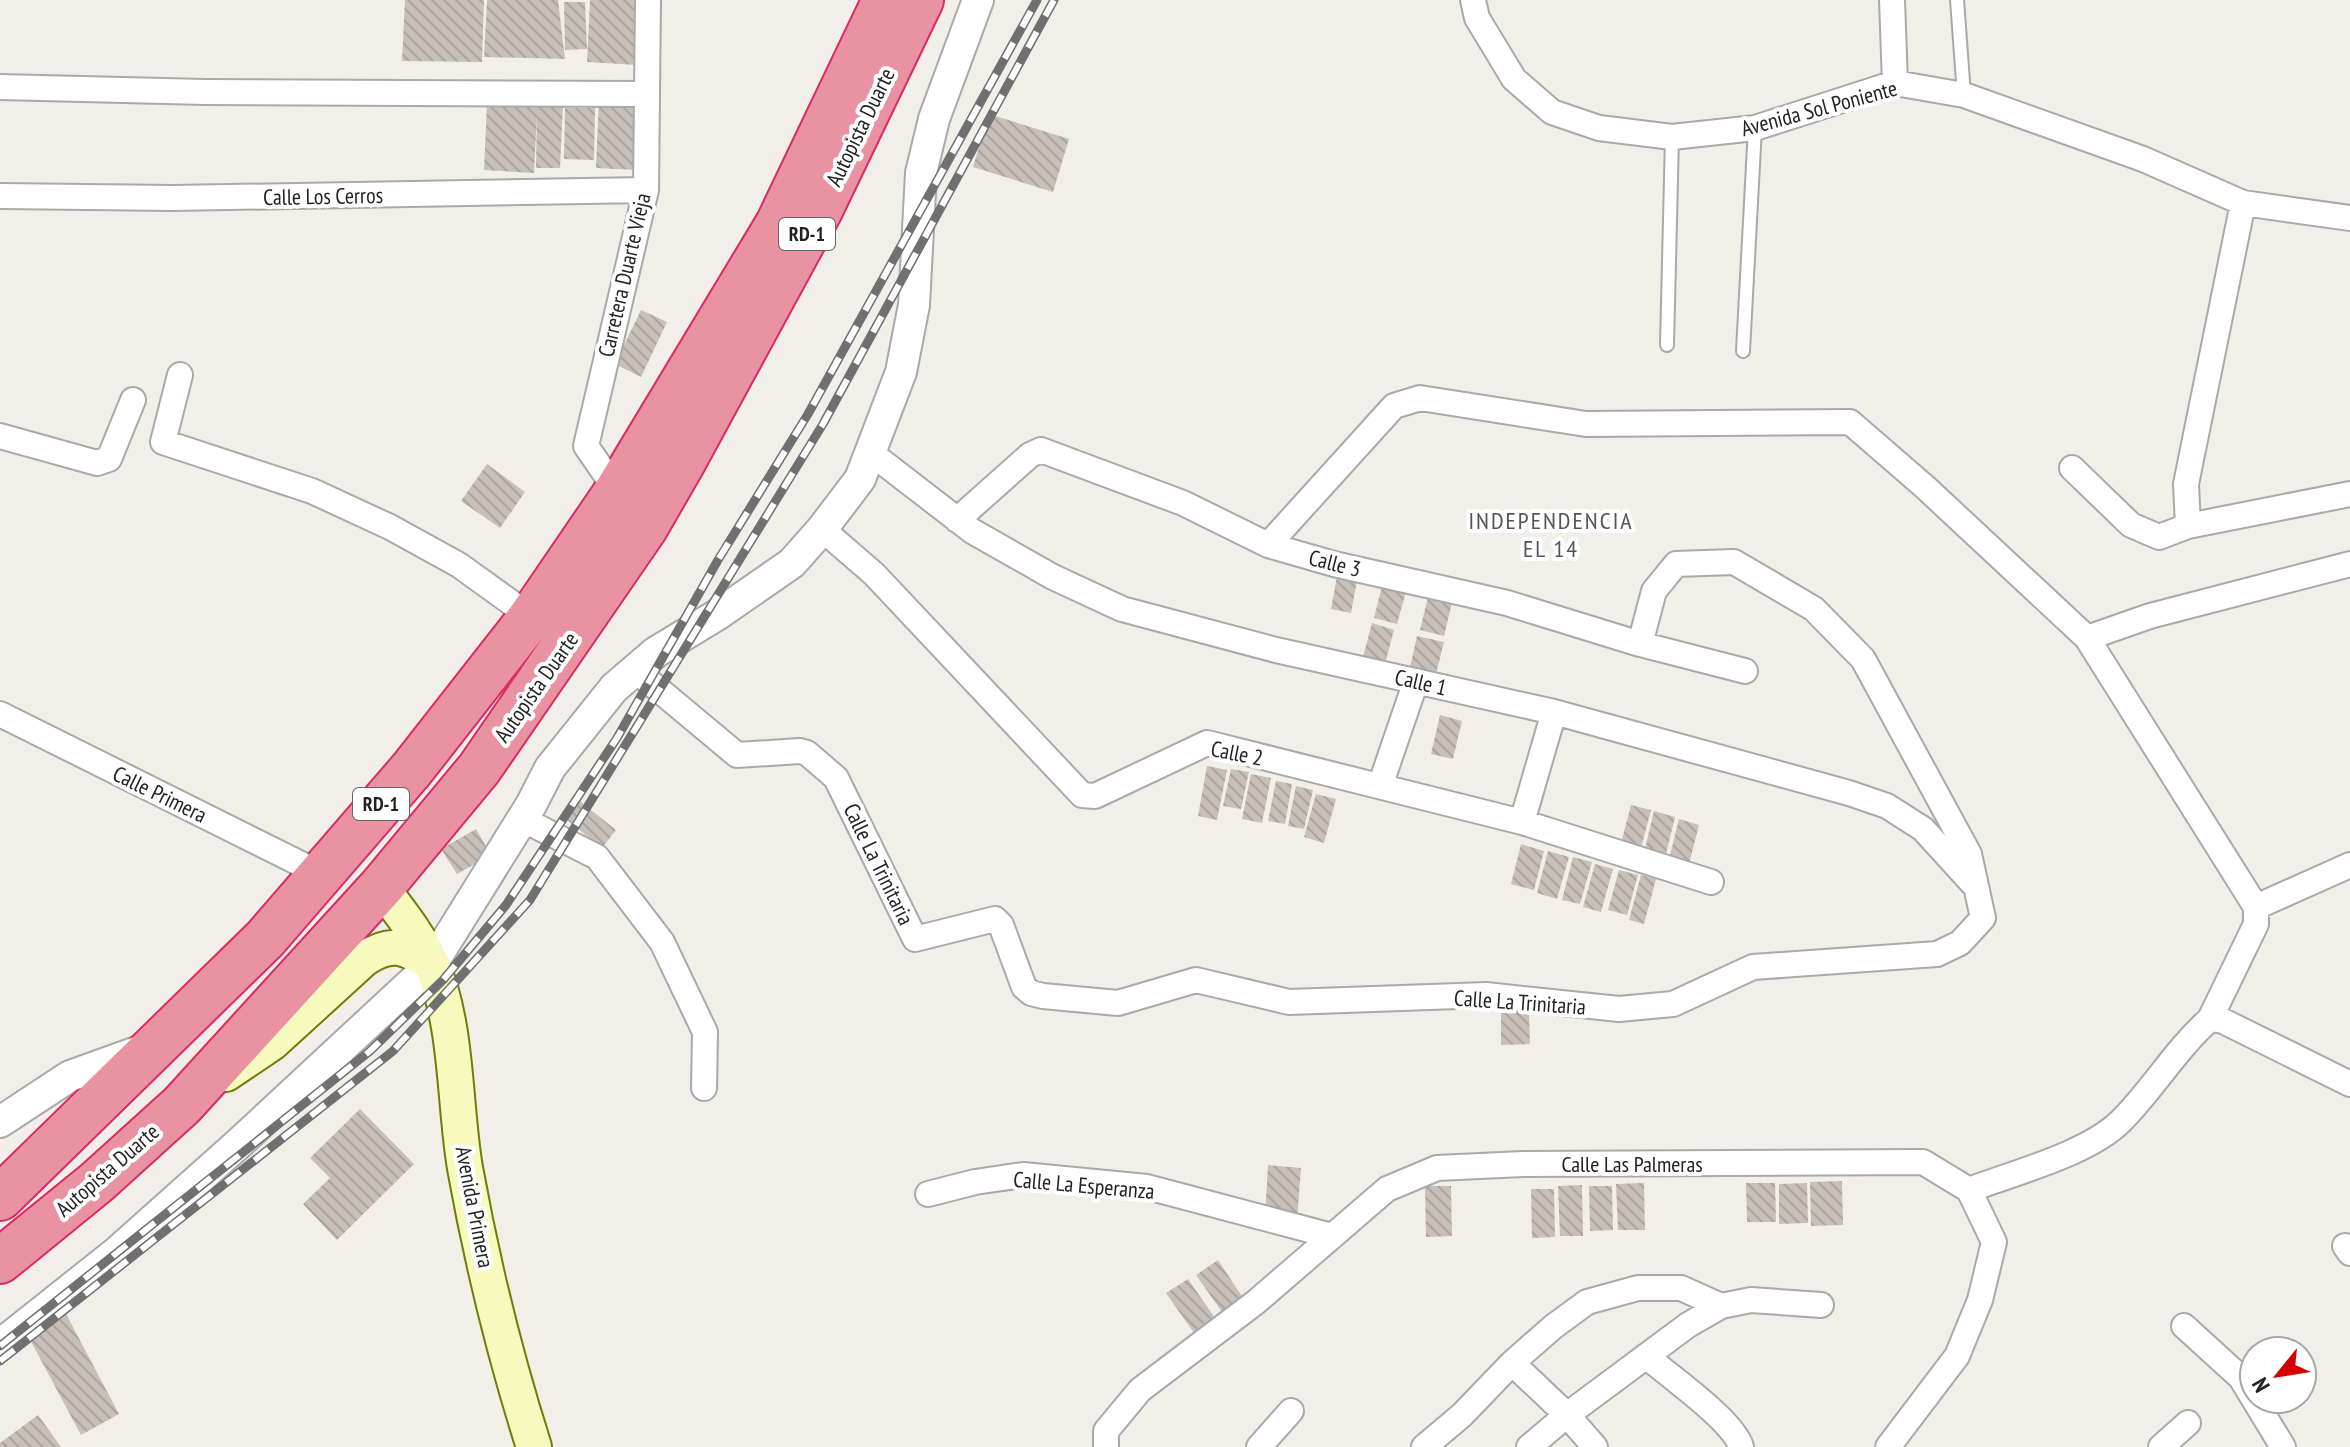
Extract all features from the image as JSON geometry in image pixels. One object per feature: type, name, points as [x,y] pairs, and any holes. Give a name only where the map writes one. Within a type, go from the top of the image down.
[{"type":"highway","name":"Autopista Duarte","points":[[0,1198],[239,967],[412,769],[531,617],[617,491],[778,224],[885,0]]},
{"type":"highway","name":"Autopista Duarte","points":[[0,1261],[97,1182],[182,1105],[381,887],[479,769],[645,528],[820,210],[921,0]]},
{"type":"main road","name":"Avenida Primera","points":[[381,887],[406,919],[432,964],[454,1059],[465,1166],[498,1321],[534,1447]]},
{"type":"main road","points":[[182,1105],[272,1043],[379,949],[407,948],[432,964]]},
{"type":"street","name":"Carretera Duarte Vieja","points":[[617,491],[586,446],[646,190],[648,0]]},
{"type":"street","points":[[0,1345],[139,1232],[432,964],[550,768],[614,688],[656,652],[728,608],[792,563],[860,479],[901,372],[914,305],[921,173],[934,119],[978,0]]},
{"type":"street","name":"Avenida Sol Poniente","points":[[1473,0],[1477,18],[1514,79],[1552,112],[1599,128],[1672,137],[1755,128],[1895,83],[1964,95],[2143,159],[2243,203],[2350,218]]},
{"type":"street","points":[[1892,0],[1895,83]]},
{"type":"street","points":[[0,87],[205,92],[645,94]]},
{"type":"street","name":"Calle Los Cerros","points":[[0,196],[173,198],[646,190]]},
{"type":"street","points":[[2188,526],[2186,484],[2243,203]]},
{"type":"street","points":[[163,442],[180,375]]},
{"type":"street","points":[[1268,545],[1394,406],[1420,398],[1586,424],[1850,422],[1925,487],[2087,638],[2256,907],[2256,924],[2210,1019],[2188,1038],[2121,1121],[2084,1146],[1969,1190],[1994,1242],[1980,1300],[1957,1356],[1888,1447]]},
{"type":"street","points":[[0,436],[97,463],[109,459],[133,400]]},
{"type":"street","points":[[119,433],[163,442],[312,491],[390,527],[459,565],[531,617]]},
{"type":"street","name":"Calle 3","points":[[957,520],[1030,455],[1041,450],[1183,503],[1268,545],[1334,564],[1507,603],[1640,644],[1745,671]]},
{"type":"street","name":"Calle 1","points":[[871,453],[957,520],[1053,577],[1122,609],[1276,650],[1554,712],[1849,793],[1887,806],[1923,829],[1977,888]]},
{"type":"street","points":[[2072,468],[2131,525],[2159,537],[2188,526],[2350,494]]},
{"type":"street","name":"Calle 2","points":[[822,529],[874,574],[1082,795],[1095,796],[1207,743],[1522,822],[1711,882]]},
{"type":"street","name":"Calle La Trinitaria","points":[[634,669],[737,755],[807,753],[836,778],[915,939],[995,919],[1001,925],[1024,987],[1031,993],[1043,996],[1118,1003],[1196,980],[1289,1002],[1486,995],[1619,1009],[1673,1004],[1753,967],[1937,954],[1960,943],[1983,918],[1969,854],[1863,659],[1814,609],[1734,562],[1676,564],[1654,591],[1640,644]]},
{"type":"street","points":[[2087,638],[2150,616],[2350,564]]},
{"type":"street","points":[[1380,786],[1416,681]]},
{"type":"street","points":[[1522,822],[1554,712]]},
{"type":"street","name":"Calle Primera","points":[[0,714],[321,874]]},
{"type":"street","points":[[522,819],[597,857],[662,942],[705,1032],[704,1088]]},
{"type":"street","points":[[2256,907],[2350,865]]},
{"type":"street","points":[[2210,1019],[2223,1021],[2350,1084]]},
{"type":"street","points":[[0,1122],[70,1076],[158,1044]]},
{"type":"street","name":"Calle Las Palmeras","points":[[1106,1447],[1106,1431],[1140,1390],[1256,1302],[1387,1189],[1437,1168],[1538,1164],[1923,1162],[1969,1190]]},
{"type":"street","name":"Calle La Esperanza","points":[[928,1194],[975,1182],[1023,1175],[1147,1187],[1332,1236]]},
{"type":"street","points":[[1424,1447],[1462,1415],[1512,1363],[1587,1302],[1638,1288],[1681,1288],[1721,1306]]},
{"type":"street","points":[[1529,1447],[1688,1325],[1721,1306],[1751,1300],[1821,1305]]},
{"type":"street","points":[[2184,1326],[2241,1378],[2283,1447]]},
{"type":"street","points":[[1646,1356],[1734,1431],[1741,1447]]},
{"type":"street","points":[[1512,1363],[1567,1415],[1595,1447]]},
{"type":"street","points":[[1259,1447],[1291,1411]]},
{"type":"street","points":[[2161,1447],[2188,1423]]},
{"type":"lane","points":[[1957,0],[1964,95]]},
{"type":"lane","points":[[1743,351],[1755,128]]},
{"type":"lane","points":[[1667,345],[1672,137]]},
{"type":"building","points":[[405,0],[484,0],[482,62],[402,61]]},
{"type":"building","points":[[487,0],[558,0],[565,59],[484,57]]},
{"type":"building","points":[[590,0],[642,0],[638,65],[587,62]]},
{"type":"building","points":[[564,2],[585,2],[587,49],[565,50]]},
{"type":"building","points":[[599,98],[641,101],[638,170],[596,168]]},
{"type":"building","points":[[487,103],[563,104],[560,168],[536,168],[537,113],[534,173],[484,170]]},
{"type":"building","points":[[565,108],[595,108],[594,160],[564,159]]},
{"type":"building","points":[[989,114],[1069,139],[1053,192],[973,167]]},
{"type":"building","points":[[641,310],[667,322],[641,377],[615,364]]},
{"type":"building","points":[[487,464],[525,492],[500,528],[461,501]]},
{"type":"building","points":[[1338,571],[1358,575],[1351,613],[1331,609]]},
{"type":"building","points":[[1383,582],[1407,588],[1397,624],[1374,618]]},
{"type":"building","points":[[1428,597],[1452,603],[1444,636],[1420,630]]},
{"type":"building","points":[[1372,623],[1394,630],[1385,664],[1363,657]]},
{"type":"building","points":[[1417,636],[1444,642],[1435,678],[1409,672]]},
{"type":"building","points":[[1440,715],[1462,721],[1453,759],[1431,754]]},
{"type":"building","points":[[1207,766],[1227,770],[1217,820],[1198,816]]},
{"type":"building","points":[[1231,769],[1249,772],[1241,809],[1223,806]]},
{"type":"building","points":[[1251,774],[1271,778],[1262,823],[1242,819]]},
{"type":"building","points":[[1276,781],[1292,784],[1285,824],[1268,821]]},
{"type":"building","points":[[1296,786],[1313,790],[1304,829],[1288,826]]},
{"type":"building","points":[[1316,794],[1336,799],[1324,843],[1304,837]]},
{"type":"building","points":[[576,798],[616,830],[602,848],[562,816]]},
{"type":"building","points":[[1631,805],[1651,810],[1639,856],[1619,851]]},
{"type":"building","points":[[1654,811],[1675,817],[1664,862],[1643,857]]},
{"type":"building","points":[[1679,819],[1699,825],[1688,868],[1668,863]]},
{"type":"building","points":[[476,829],[491,855],[457,874],[441,849]]},
{"type":"building","points":[[1521,844],[1544,851],[1534,890],[1511,884]]},
{"type":"building","points":[[1548,851],[1569,857],[1557,899],[1537,893]]},
{"type":"building","points":[[1573,857],[1592,862],[1580,904],[1562,900]]},
{"type":"building","points":[[1595,864],[1613,869],[1601,912],[1583,907]]},
{"type":"building","points":[[1619,870],[1638,875],[1627,915],[1608,910]]},
{"type":"building","points":[[1641,875],[1656,879],[1644,924],[1629,920]]},
{"type":"building","points":[[1529,1012],[1530,1044],[1501,1045],[1501,1013]]},
{"type":"building","points":[[360,1109],[414,1164],[337,1240],[303,1204],[330,1178],[310,1158]]},
{"type":"building","points":[[1268,1165],[1301,1168],[1297,1220],[1265,1217]]},
{"type":"building","points":[[1842,1181],[1843,1225],[1811,1226],[1810,1182]]},
{"type":"building","points":[[1644,1183],[1645,1230],[1618,1230],[1616,1184]]},
{"type":"building","points":[[1746,1183],[1775,1183],[1776,1222],[1747,1222]]},
{"type":"building","points":[[1807,1183],[1808,1223],[1779,1224],[1779,1184]]},
{"type":"building","points":[[1582,1185],[1583,1236],[1560,1236],[1558,1186]]},
{"type":"building","points":[[1425,1186],[1451,1186],[1452,1236],[1426,1237]]},
{"type":"building","points":[[1589,1186],[1612,1186],[1613,1230],[1590,1231]]},
{"type":"building","points":[[1531,1189],[1554,1189],[1555,1237],[1532,1238]]},
{"type":"building","points":[[1218,1260],[1243,1298],[1222,1312],[1196,1275]]},
{"type":"building","points":[[1188,1279],[1215,1318],[1194,1333],[1166,1293]]},
{"type":"building","points":[[66,1314],[119,1414],[81,1435],[27,1334]]},
{"type":"building","points":[[38,1415],[61,1447],[0,1447],[0,1443]]},
{"type":"railway","points":[[0,1346],[370,1051],[443,980],[506,905],[617,738],[718,560],[808,414],[1037,0]]},
{"type":"railway","points":[[0,1361],[393,1051],[530,900],[823,424],[1054,0]]},
{"type":"district","name":"INDEPENDENCIA EL 14","points":[[1551,534]]}]
